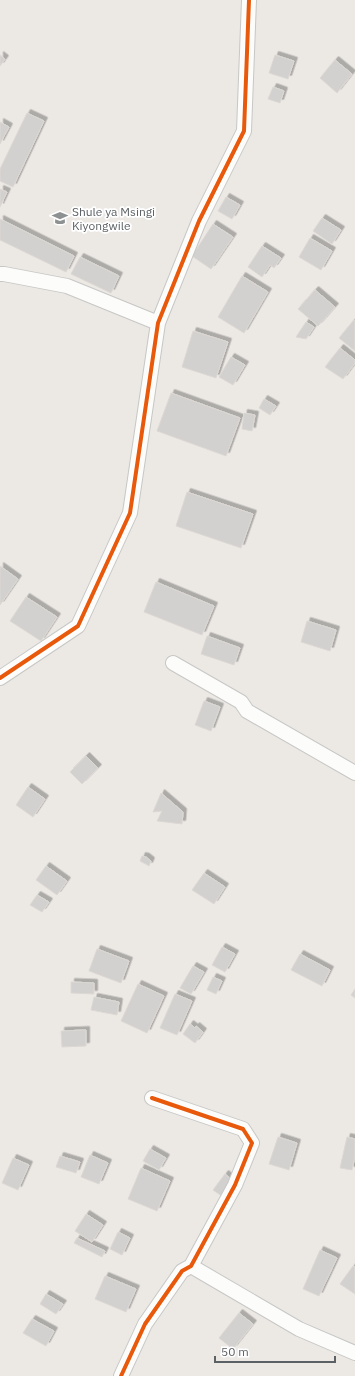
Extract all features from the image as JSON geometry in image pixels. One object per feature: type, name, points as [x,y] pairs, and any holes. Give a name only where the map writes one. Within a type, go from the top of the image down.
[{"type":"street","points":[[0,678],[78,626],[130,513],[158,323],[199,221],[244,130],[249,0]]},
{"type":"street","points":[[0,274],[67,286],[158,323]]},
{"type":"street","points":[[173,663],[241,702],[247,711],[355,773]]},
{"type":"street","points":[[121,1376],[145,1324],[182,1271],[191,1266],[235,1185],[252,1143],[243,1129],[152,1098]]},
{"type":"street","points":[[191,1266],[299,1328],[355,1353]]},
{"type":"building","points":[[0,55],[5,59],[0,66]]},
{"type":"building","points":[[275,55],[294,61],[288,79],[269,73]]},
{"type":"building","points":[[335,60],[352,74],[337,93],[320,78]]},
{"type":"building","points":[[273,87],[284,91],[280,103],[268,99]]},
{"type":"building","points":[[27,113],[44,121],[13,187],[0,181],[0,169]]},
{"type":"building","points":[[0,122],[9,127],[0,144]]},
{"type":"building","points":[[0,189],[7,192],[0,207]]},
{"type":"building","points":[[226,197],[240,205],[232,219],[218,211]]},
{"type":"building","points":[[322,218],[341,230],[332,244],[313,231]]},
{"type":"building","points":[[0,219],[74,256],[66,272],[0,240]]},
{"type":"building","points":[[213,224],[233,237],[211,269],[192,256]]},
{"type":"building","points":[[310,238],[332,251],[321,270],[299,257]]},
{"type":"building","points":[[262,246],[281,258],[274,268],[270,265],[262,277],[248,267]]},
{"type":"building","points":[[80,257],[119,276],[111,293],[71,274]]},
{"type":"building","points":[[242,276],[268,292],[244,333],[218,317]]},
{"type":"building","points":[[315,290],[335,307],[318,326],[298,309]]},
{"type":"building","points":[[354,320],[355,321],[355,351],[339,338]]},
{"type":"building","points":[[306,322],[314,327],[306,339],[296,337]]},
{"type":"building","points":[[193,331],[228,342],[216,378],[182,367]]},
{"type":"building","points":[[340,348],[355,360],[355,363],[343,379],[325,367]]},
{"type":"building","points":[[231,357],[245,365],[233,385],[219,377]]},
{"type":"building","points":[[171,393],[240,418],[226,456],[157,431]]},
{"type":"building","points":[[264,399],[276,406],[270,415],[259,408]]},
{"type":"building","points":[[244,413],[255,415],[252,431],[242,429]]},
{"type":"building","points":[[187,492],[253,514],[241,548],[176,526]]},
{"type":"building","points":[[0,566],[18,579],[0,605]]},
{"type":"building","points":[[156,582],[214,606],[202,635],[144,612]]},
{"type":"building","points":[[26,597],[57,617],[41,641],[10,621]]},
{"type":"building","points":[[307,621],[336,630],[330,651],[301,642]]},
{"type":"building","points":[[207,636],[240,648],[234,665],[201,654]]},
{"type":"building","points":[[204,701],[220,707],[211,731],[195,725]]},
{"type":"building","points":[[86,756],[98,768],[82,784],[70,772]]},
{"type":"building","points":[[28,787],[45,799],[33,817],[16,805]]},
{"type":"building","points":[[161,793],[183,812],[182,824],[157,821],[162,811],[153,812]]},
{"type":"building","points":[[142,856],[151,861],[149,866],[140,861]]},
{"type":"building","points":[[46,866],[67,881],[57,895],[36,880]]},
{"type":"building","points":[[204,873],[225,887],[214,904],[192,890]]},
{"type":"building","points":[[37,895],[49,902],[42,912],[30,905]]},
{"type":"building","points":[[222,947],[235,954],[225,972],[212,965]]},
{"type":"building","points":[[97,949],[129,961],[121,983],[89,971]]},
{"type":"building","points":[[300,954],[330,970],[322,986],[291,970]]},
{"type":"building","points":[[193,966],[204,972],[191,994],[180,988]]},
{"type":"building","points":[[213,977],[222,981],[216,994],[207,990]]},
{"type":"building","points":[[71,982],[94,983],[94,994],[71,993]]},
{"type":"building","points":[[138,984],[164,996],[147,1033],[121,1021]]},
{"type":"building","points":[[355,989],[355,998],[351,995]]},
{"type":"building","points":[[175,994],[192,1001],[177,1035],[160,1028]]},
{"type":"building","points":[[94,997],[119,1002],[117,1015],[91,1010]]},
{"type":"building","points":[[190,1024],[195,1028],[196,1026],[203,1032],[195,1043],[183,1034]]},
{"type":"building","points":[[86,1030],[86,1046],[62,1047],[61,1031]]},
{"type":"building","points":[[278,1137],[297,1143],[289,1170],[269,1164]]},
{"type":"building","points":[[347,1137],[355,1139],[355,1156],[352,1170],[340,1168]]},
{"type":"building","points":[[150,1149],[166,1158],[159,1170],[143,1161]]},
{"type":"building","points":[[90,1155],[108,1163],[99,1184],[81,1177]]},
{"type":"building","points":[[60,1156],[80,1162],[76,1173],[56,1167]]},
{"type":"building","points":[[13,1158],[29,1165],[18,1190],[2,1183]]},
{"type":"building","points":[[141,1168],[170,1181],[157,1211],[128,1199]]},
{"type":"building","points":[[225,1174],[234,1181],[223,1197],[213,1190]]},
{"type":"building","points":[[86,1214],[103,1225],[92,1242],[75,1231]]},
{"type":"building","points":[[118,1232],[130,1238],[122,1255],[110,1249]]},
{"type":"building","points":[[77,1238],[105,1251],[102,1257],[74,1243]]},
{"type":"building","points":[[320,1250],[337,1258],[319,1296],[303,1289]]},
{"type":"building","points":[[353,1266],[355,1267],[355,1294],[340,1284]]},
{"type":"building","points":[[105,1276],[136,1289],[126,1312],[95,1299]]},
{"type":"building","points":[[46,1294],[63,1304],[56,1314],[40,1304]]},
{"type":"building","points":[[239,1313],[253,1324],[233,1349],[219,1338]]},
{"type":"building","points":[[32,1319],[54,1331],[46,1346],[23,1333]]},
{"type":"cycle path","points":[[0,678],[78,626],[130,513],[158,323],[199,221],[244,131],[249,0]]},
{"type":"cycle path","points":[[121,1376],[145,1324],[182,1271],[191,1266],[235,1185],[252,1143],[243,1129],[152,1098]]},
{"type":"place","name":"Shule ya Msingi Kiyongwile","points":[[60,218]]}]
